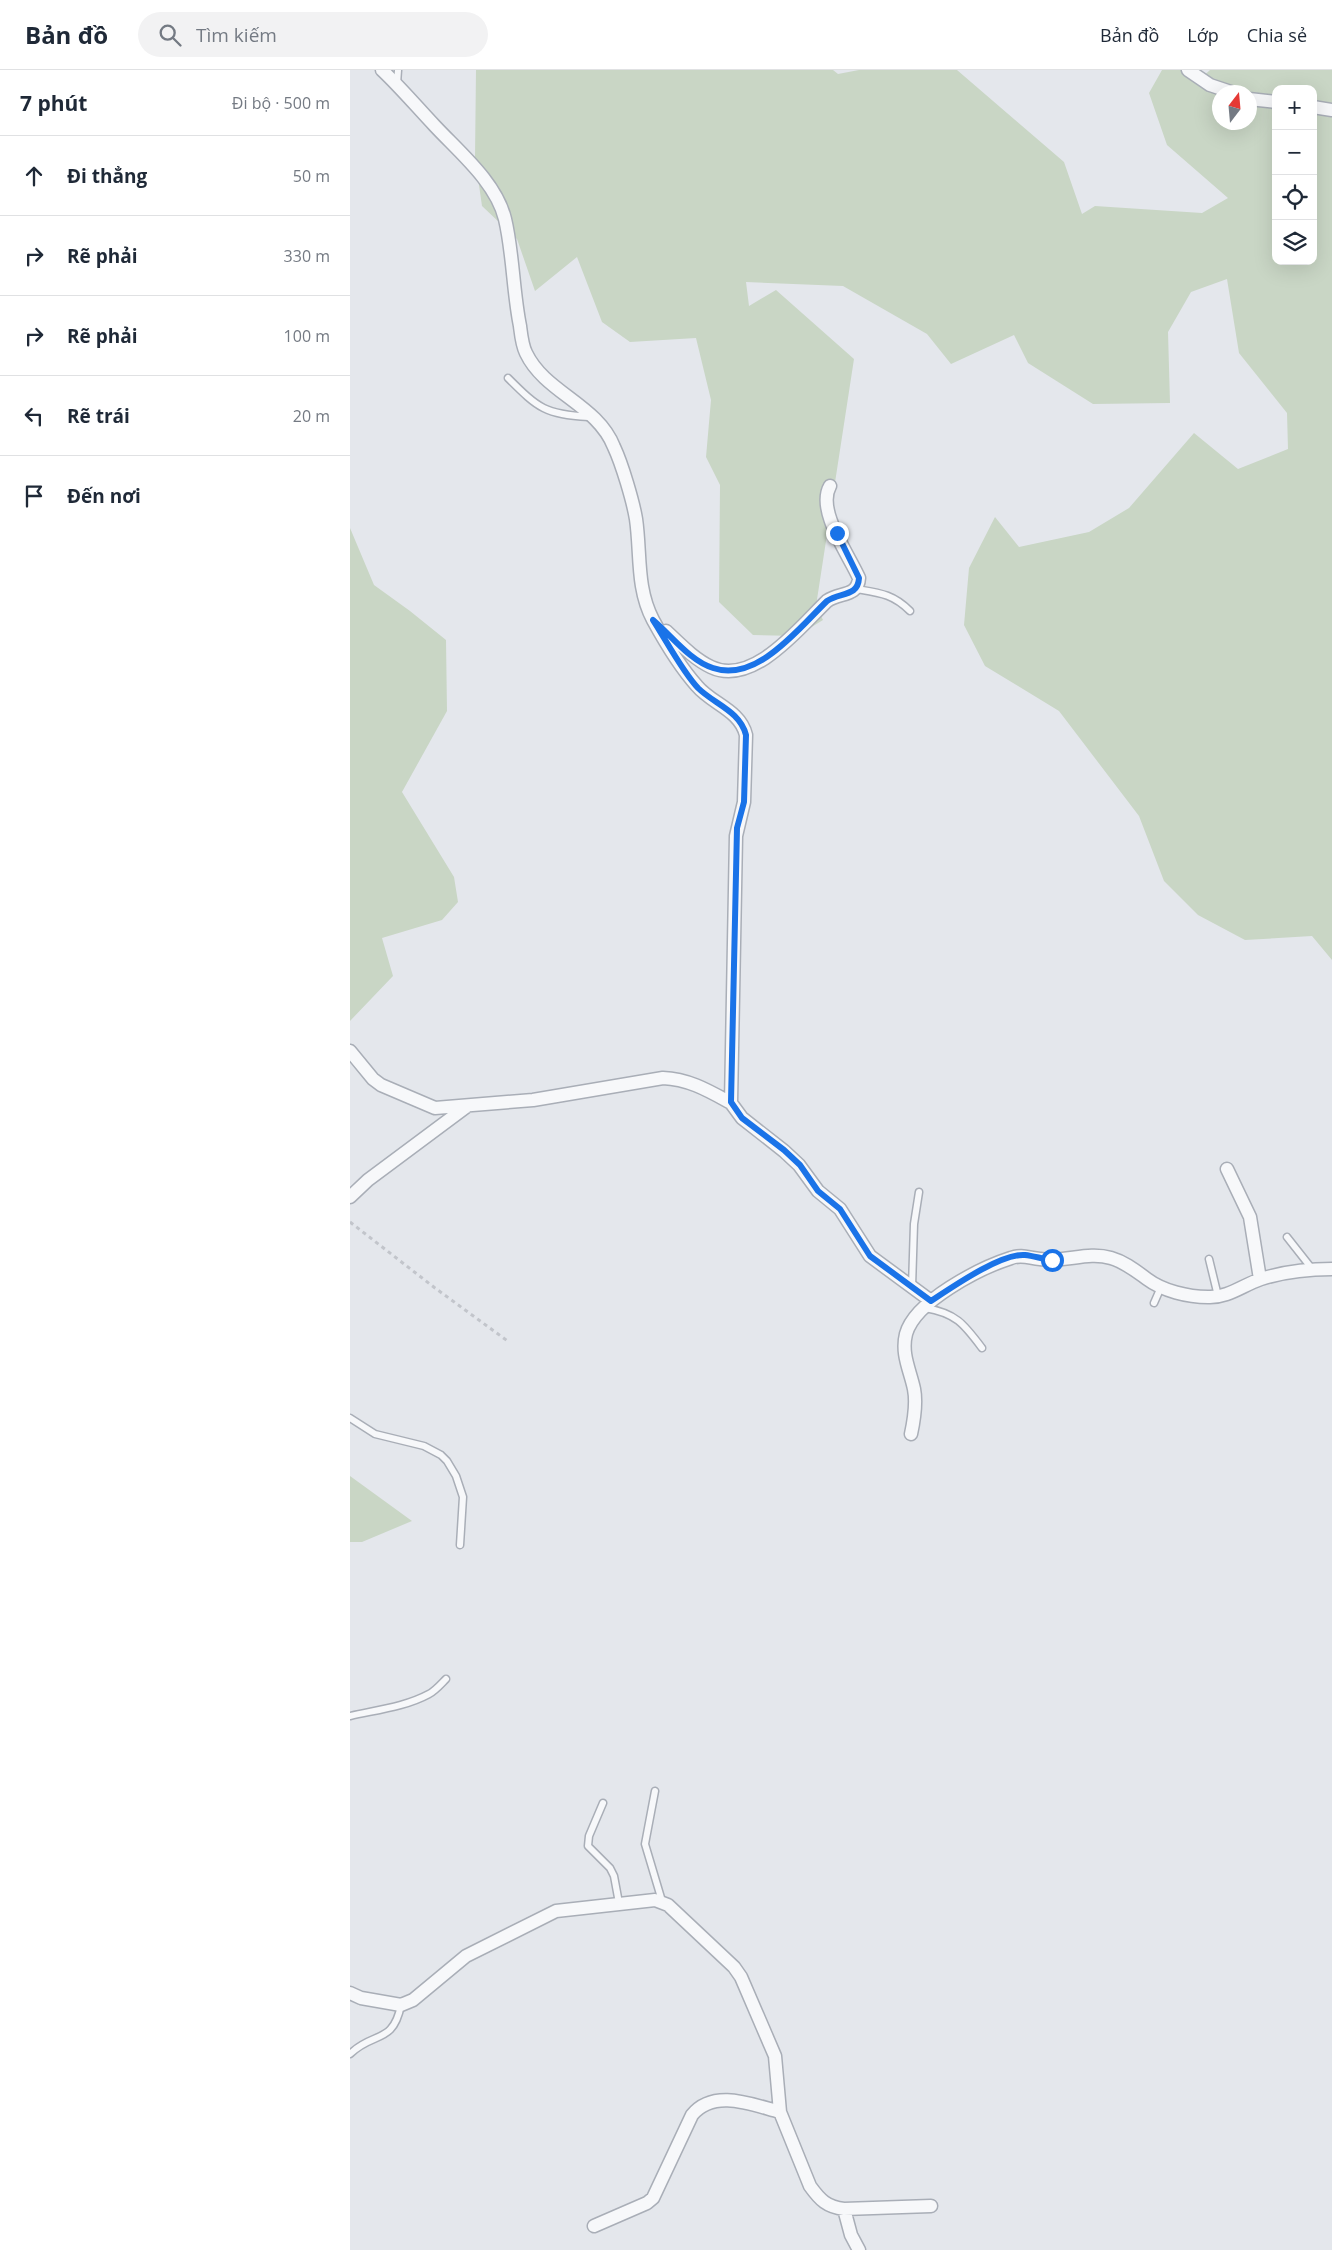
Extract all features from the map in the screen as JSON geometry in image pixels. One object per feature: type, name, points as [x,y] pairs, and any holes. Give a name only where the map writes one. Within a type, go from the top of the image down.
[{"type":"street","points":[[382,70],[480,174],[494,195],[505,218],[516,308],[524,351],[533,366],[542,375],[595,417],[608,432],[615,448],[636,518],[642,592],[653,620],[698,688],[738,718],[744,726],[746,735],[744,802],[737,828],[731,1102]]},
{"type":"street","points":[[1188,70],[1212,86]]},
{"type":"street","points":[[1257,100],[1272,102]]},
{"type":"street","points":[[1317,108],[1332,110]]},
{"type":"street","points":[[653,620],[695,658],[712,668],[727,671],[743,670],[758,664],[827,601],[834,596],[851,593],[856,589],[859,578],[831,522],[826,507],[830,486]]},
{"type":"street","points":[[350,1051],[373,1079],[381,1085],[435,1108],[533,1100],[663,1078],[679,1079],[694,1083],[731,1102],[742,1118],[784,1150],[800,1165],[818,1191],[840,1209],[870,1256],[912,1287],[927,1304]]},
{"type":"street","points":[[350,1197],[368,1180],[466,1106]]},
{"type":"street","points":[[1227,1169],[1250,1217],[1260,1279]]},
{"type":"street","points":[[911,1434],[915,1400],[904,1354],[905,1342],[912,1320],[927,1304],[968,1277],[1011,1257],[1024,1255],[1052,1260],[1094,1254],[1112,1258],[1136,1270],[1147,1280],[1161,1287],[1182,1294],[1209,1298],[1227,1295],[1260,1279],[1285,1273],[1332,1269]]},
{"type":"street","points":[[350,1993],[361,1998],[401,2005],[413,2000],[466,1956],[556,1910],[619,1903],[662,1901],[738,1971],[776,2056],[780,2112],[810,2186],[824,2203],[844,2209],[931,2206]]},
{"type":"street","points":[[594,2226],[647,2203],[653,2198],[692,2115],[702,2106],[717,2101],[730,2100],[780,2112]]},
{"type":"street","points":[[844,2209],[851,2235],[859,2250]]},
{"type":"lane","points":[[398,70],[398,86]]},
{"type":"lane","points":[[508,378],[533,403],[548,411],[559,414],[595,417]]},
{"type":"lane","points":[[856,589],[888,595],[899,600],[910,612]]},
{"type":"lane","points":[[912,1287],[914,1224],[919,1192]]},
{"type":"lane","points":[[1287,1237],[1313,1270]]},
{"type":"lane","points":[[1209,1259],[1218,1296]]},
{"type":"lane","points":[[1154,1303],[1161,1287]]},
{"type":"lane","points":[[927,1304],[956,1317],[982,1348]]},
{"type":"lane","points":[[350,1418],[374,1434],[424,1446],[441,1454],[456,1476],[463,1497],[460,1545]]},
{"type":"lane","points":[[350,1716],[424,1697],[446,1679]]},
{"type":"lane","points":[[655,1791],[645,1844],[662,1901]]},
{"type":"lane","points":[[603,1803],[589,1836],[588,1846],[610,1868],[614,1876],[619,1903]]},
{"type":"lane","points":[[350,2054],[357,2047],[392,2029],[398,2019],[401,2005]]},
{"type":"path","points":[[350,1222],[509,1342]]},
{"type":"green space","points":[[476,70],[833,70],[838,74],[859,70],[957,70],[1064,162],[1082,214],[1095,206],[1202,213],[1228,198],[1167,145],[1149,93],[1162,70],[1186,70],[1196,83],[1210,70],[1332,70],[1332,960],[1312,936],[1245,940],[1198,915],[1164,881],[1139,816],[1059,711],[985,666],[964,625],[969,568],[995,517],[1019,547],[1089,532],[1129,508],[1194,433],[1238,469],[1288,449],[1287,413],[1239,353],[1227,279],[1191,292],[1168,332],[1170,403],[1093,404],[1028,363],[1014,335],[951,364],[927,334],[843,286],[746,282],[749,306],[776,290],[854,359],[816,606],[823,620],[797,636],[753,635],[719,602],[720,485],[706,457],[711,400],[696,338],[630,342],[602,322],[577,257],[535,291],[517,239],[482,206],[475,157]]},
{"type":"green space","points":[[350,528],[374,585],[446,640],[447,711],[402,792],[454,877],[458,902],[442,920],[382,938],[393,976],[350,1021]]},
{"type":"green space","points":[[350,1476],[412,1521],[362,1542],[350,1542]]},
{"type":"route","points":[[837,533],[859,578],[856,589],[851,593],[834,596],[827,601],[758,664],[743,670],[727,671],[712,668],[695,658],[653,620],[698,688],[738,718],[744,726],[746,735],[744,802],[737,828],[731,1102],[742,1118],[784,1150],[800,1165],[818,1191],[840,1209],[870,1256],[931,1301],[968,1277],[1011,1257],[1024,1255],[1052,1260]]}]
